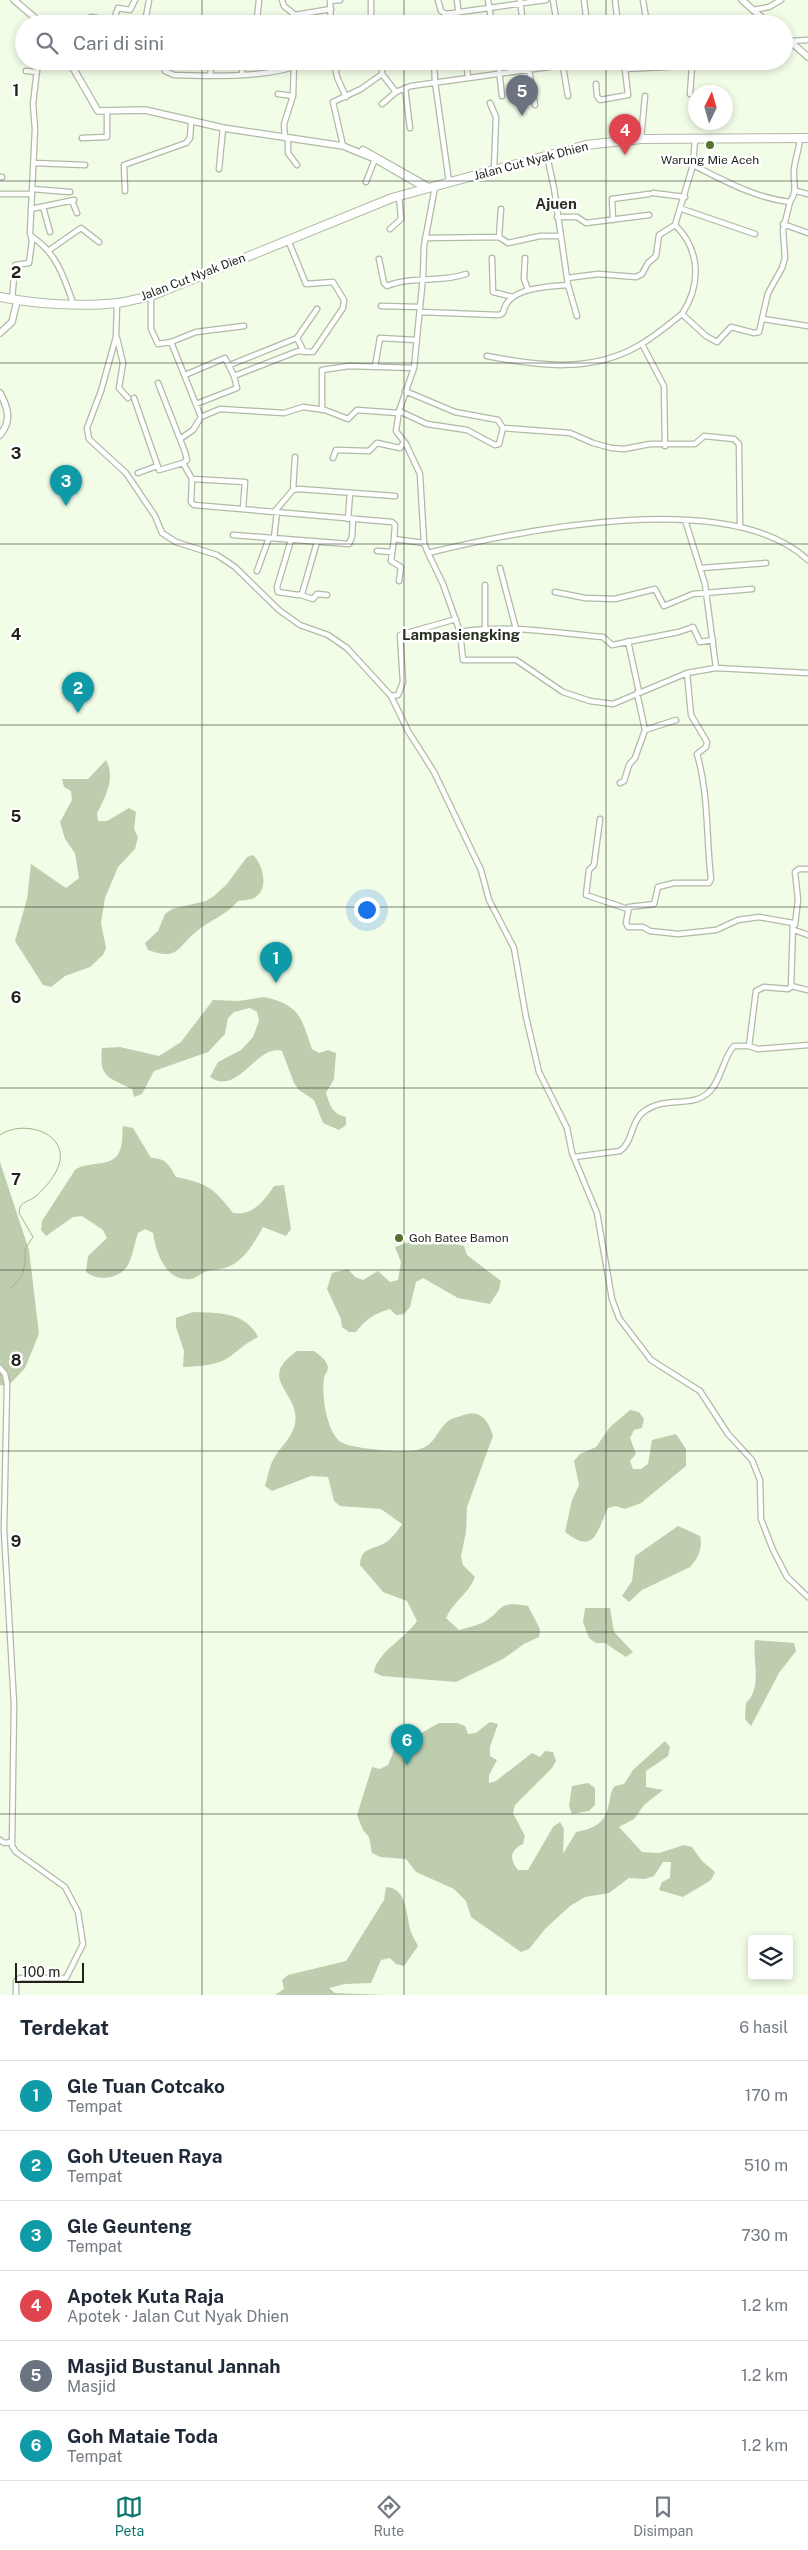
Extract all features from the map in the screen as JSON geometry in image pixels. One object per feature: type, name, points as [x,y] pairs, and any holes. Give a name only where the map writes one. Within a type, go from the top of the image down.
[{"type":"highway","name":"Jalan Cut Nyak Dhien","points":[[322,226],[399,196],[586,145],[641,139],[804,138]]},
{"type":"highway","name":"Jalan Cut Nyak Dien","points":[[0,297],[14,300],[117,303],[151,296],[322,226]]},
{"type":"street","points":[[14,0],[32,15]]},
{"type":"street","points":[[115,15],[118,8],[130,10],[135,0]]},
{"type":"street","points":[[146,15],[149,0]]},
{"type":"street","points":[[257,15],[259,0]]},
{"type":"street","points":[[282,0],[284,6],[295,15],[331,9]]},
{"type":"street","points":[[331,15],[330,1],[340,0]]},
{"type":"street","points":[[371,0],[371,15]]},
{"type":"street","points":[[438,0],[442,13],[458,13],[520,2],[546,0]]},
{"type":"street","points":[[457,0],[458,13]]},
{"type":"street","points":[[488,0],[490,15]]},
{"type":"street","points":[[553,0],[556,15]]},
{"type":"street","points":[[584,0],[586,15]]},
{"type":"street","points":[[615,0],[617,15]]},
{"type":"street","points":[[643,0],[646,15]]},
{"type":"street","points":[[742,0],[759,15]]},
{"type":"street","points":[[753,10],[769,7],[781,0]]},
{"type":"street","points":[[520,2],[522,15]]},
{"type":"street","points":[[793,39],[808,40]]},
{"type":"street","points":[[793,45],[808,57]]},
{"type":"street","points":[[74,70],[93,106],[98,111],[145,110],[223,128],[343,146],[361,151],[385,162],[430,187],[430,223],[425,238],[423,281],[414,368],[398,412],[396,432],[404,442],[420,474],[424,543],[456,619],[460,632],[462,656],[465,661],[516,660],[563,692],[590,701],[618,703],[687,673],[716,668],[808,673]]},
{"type":"street","points":[[166,70],[168,74],[210,76],[283,70]]},
{"type":"street","points":[[210,76],[211,70]]},
{"type":"street","points":[[294,70],[293,96],[284,124],[288,152],[296,165]]},
{"type":"street","points":[[336,70],[346,97]]},
{"type":"street","points":[[382,70],[382,74],[396,92]]},
{"type":"street","points":[[434,70],[449,182]]},
{"type":"street","points":[[467,70],[468,77]]},
{"type":"street","points":[[500,70],[502,96]]},
{"type":"street","points":[[382,104],[396,92],[405,88],[468,77],[529,70],[535,105]]},
{"type":"street","points":[[564,70],[568,96]]},
{"type":"street","points":[[596,84],[597,96],[600,100],[628,95],[626,70]]},
{"type":"street","points":[[691,85],[692,70]]},
{"type":"street","points":[[0,333],[12,322],[15,265],[29,263],[32,237],[31,209],[35,129],[33,104],[37,72],[26,71]]},
{"type":"street","points":[[343,146],[333,102],[361,89],[382,74]]},
{"type":"street","points":[[405,88],[410,128]]},
{"type":"street","points":[[278,94],[293,96]]},
{"type":"street","points":[[641,139],[646,96]]},
{"type":"street","points":[[490,103],[496,118],[494,170]]},
{"type":"street","points":[[82,138],[107,138],[107,112]]},
{"type":"street","points":[[125,192],[123,166],[186,144],[190,138],[191,122]]},
{"type":"street","points":[[219,169],[223,128]]},
{"type":"street","points":[[682,314],[715,342],[719,341],[731,327],[754,333],[759,332],[768,293],[782,268],[785,258],[782,236],[790,202],[796,191],[794,167],[804,138]]},
{"type":"street","points":[[567,278],[598,274],[636,277],[642,274],[648,263],[656,256],[659,236],[675,225],[682,209],[693,165],[694,139]]},
{"type":"street","points":[[361,151],[385,162]]},
{"type":"street","points":[[547,156],[554,188],[568,286],[577,316]]},
{"type":"street","points":[[366,182],[375,159]]},
{"type":"street","points":[[34,163],[85,165]]},
{"type":"street","points":[[693,165],[768,200],[790,202]]},
{"type":"street","points":[[0,194],[32,191],[70,192]]},
{"type":"street","points":[[796,191],[808,194]]},
{"type":"street","points":[[613,220],[612,198],[651,193],[685,197]]},
{"type":"street","points":[[390,230],[401,218],[399,196]]},
{"type":"street","points":[[31,209],[73,200],[78,213]]},
{"type":"street","points":[[43,207],[50,232]]},
{"type":"street","points":[[499,238],[501,209]]},
{"type":"street","points":[[682,209],[755,234]]},
{"type":"street","points":[[557,217],[577,217],[586,223],[649,215]]},
{"type":"street","points":[[784,224],[808,233]]},
{"type":"street","points":[[487,356],[527,364],[560,366],[600,362],[642,344],[682,314],[692,295],[695,261],[689,241],[675,225]]},
{"type":"street","points":[[48,251],[81,228],[99,242]]},
{"type":"street","points":[[425,238],[499,238],[508,243],[540,236],[560,236]]},
{"type":"street","points":[[32,237],[48,251],[62,272],[73,303]]},
{"type":"street","points":[[234,376],[279,358],[304,352],[313,352],[343,308],[344,300],[333,282],[306,284],[288,240]]},
{"type":"street","points":[[492,258],[492,292],[513,297]]},
{"type":"street","points":[[525,258],[524,279],[528,290]]},
{"type":"street","points":[[379,259],[385,286],[400,282],[445,280],[466,274]]},
{"type":"street","points":[[381,306],[499,315],[503,314],[505,305],[513,297],[528,290],[568,286]]},
{"type":"street","points":[[151,296],[153,337],[158,344],[172,342],[196,332],[244,326]]},
{"type":"street","points":[[117,303],[116,337],[101,391],[86,428],[89,439],[126,473],[155,516],[162,533],[176,542],[216,555],[235,567],[286,615],[304,627],[328,635],[347,648],[392,696],[411,737],[434,772],[481,870],[490,900],[514,948],[526,1017],[539,1072],[567,1128],[574,1157],[597,1212],[610,1290],[619,1318],[651,1360],[700,1391],[728,1434],[752,1460],[760,1480],[762,1519],[773,1550],[787,1577],[808,1597]]},
{"type":"street","points":[[230,365],[297,338],[317,309]]},
{"type":"street","points":[[763,319],[790,326],[808,326]]},
{"type":"street","points":[[116,337],[123,363],[119,388],[131,398],[157,466],[161,471],[187,460],[158,383]]},
{"type":"street","points":[[297,338],[304,352]]},
{"type":"street","points":[[375,366],[380,338],[416,340]]},
{"type":"street","points":[[172,342],[200,417],[194,430],[180,439]]},
{"type":"street","points":[[642,344],[664,386],[665,446]]},
{"type":"street","points":[[276,347],[279,358]]},
{"type":"street","points":[[254,356],[257,366]]},
{"type":"street","points":[[185,375],[225,358],[230,365],[237,388],[196,404]]},
{"type":"street","points":[[322,410],[324,389],[320,371],[348,366],[414,368]]},
{"type":"street","points":[[200,417],[220,409],[284,413],[303,407],[322,410],[348,418],[356,410],[398,412],[427,424],[467,430],[495,445],[499,444],[503,428],[498,420],[455,412],[405,391]]},
{"type":"street","points":[[0,393],[9,412],[6,426],[0,435]]},
{"type":"street","points":[[503,428],[570,433],[594,444],[624,449],[650,444],[665,446],[695,444],[704,436],[737,441],[740,526]]},
{"type":"street","points":[[333,458],[336,450],[369,451],[377,443],[400,448],[404,442]]},
{"type":"street","points":[[257,571],[271,538],[276,512],[293,490],[295,457]]},
{"type":"street","points":[[182,463],[192,479],[192,504],[392,522],[395,525],[392,563],[401,567],[399,581]]},
{"type":"street","points":[[138,473],[157,466]]},
{"type":"street","points":[[192,479],[245,482],[243,508]]},
{"type":"street","points":[[293,490],[395,496]]},
{"type":"street","points":[[233,535],[349,544],[352,537],[350,493]]},
{"type":"street","points":[[428,553],[507,534],[573,524],[685,520],[740,526],[790,547],[808,560]]},
{"type":"street","points":[[685,520],[701,568],[716,668]]},
{"type":"street","points":[[394,539],[424,543]]},
{"type":"street","points":[[292,540],[278,590],[314,598],[317,594],[327,595]]},
{"type":"street","points":[[301,595],[317,542]]},
{"type":"street","points":[[377,551],[392,552]]},
{"type":"street","points":[[701,568],[766,563]]},
{"type":"street","points":[[500,568],[516,628]]},
{"type":"street","points":[[485,585],[486,628]]},
{"type":"street","points":[[555,592],[585,598],[615,598],[653,589],[657,590],[664,606],[693,594],[752,589]]},
{"type":"street","points":[[392,696],[398,695],[403,686],[400,635],[456,619]]},
{"type":"street","points":[[460,632],[486,628],[516,628],[603,637],[611,644],[679,632],[693,627],[700,642],[713,640]]},
{"type":"street","points":[[620,783],[624,781],[629,765],[636,758],[645,730],[628,641]]},
{"type":"street","points":[[687,673],[691,715],[707,742],[706,747],[697,754],[707,796],[707,849],[711,880],[709,882],[660,886],[652,906],[632,905],[628,910],[626,923],[628,927],[643,927],[658,932],[678,934],[716,930],[738,920],[759,917],[788,921],[795,928],[808,935]]},
{"type":"street","points":[[645,730],[676,720]]},
{"type":"street","points":[[600,819],[594,865],[589,870],[586,895],[628,910]]},
{"type":"street","points":[[791,986],[798,900],[795,872],[799,869],[808,869]]},
{"type":"street","points":[[749,1046],[759,988],[788,989],[791,986],[808,990]]},
{"type":"street","points":[[574,1157],[622,1151],[639,1115],[659,1103],[689,1101],[703,1097],[715,1084],[732,1048],[808,1045]]},
{"type":"street","points":[[0,1368],[5,1374],[7,1384],[4,1530],[14,1704],[12,1842],[14,1850],[62,1884],[70,1894],[79,1917],[83,1944],[66,1978],[20,1978],[16,1981],[16,1995]]},
{"type":"street","points":[[0,1840],[4,1843],[12,1842]]},
{"type":"green space","points":[[106,760],[109,767],[110,781],[97,813],[98,821],[107,821],[129,808],[136,812],[134,829],[138,837],[135,849],[118,867],[105,898],[101,923],[106,948],[103,955],[90,967],[65,976],[51,987],[43,985],[15,941],[27,899],[31,864],[66,888],[79,878],[75,853],[65,839],[60,822],[72,800],[71,791],[64,787],[62,779],[88,779]]},
{"type":"green space","points":[[253,855],[262,870],[263,883],[259,894],[252,899],[238,901],[228,911],[197,931],[176,951],[166,954],[148,950],[145,943],[158,931],[165,914],[172,909],[206,901],[214,896],[227,884],[247,857]]},
{"type":"green space","points":[[264,997],[285,1004],[297,1014],[305,1028],[312,1049],[319,1053],[328,1050],[336,1053],[334,1079],[326,1093],[330,1105],[335,1111],[341,1116],[346,1117],[346,1125],[339,1130],[323,1123],[314,1100],[299,1090],[294,1083],[282,1051],[273,1051],[264,1055],[238,1076],[229,1080],[220,1081],[210,1077],[218,1062],[241,1050],[253,1037],[259,1021],[257,1012],[250,1008],[234,1012],[228,1018],[225,1034],[208,1052],[154,1071],[142,1094],[134,1097],[132,1089],[111,1079],[104,1071],[101,1058],[102,1048],[120,1047],[159,1056],[181,1042],[213,1000],[239,1001]]},
{"type":"green space","points":[[123,1126],[133,1128],[151,1158],[164,1161],[176,1177],[203,1184],[215,1192],[233,1213],[247,1212],[258,1206],[274,1186],[284,1185],[291,1229],[286,1236],[263,1227],[249,1250],[234,1264],[206,1272],[191,1279],[182,1279],[168,1271],[159,1257],[153,1233],[145,1229],[138,1233],[132,1256],[121,1273],[103,1278],[86,1272],[88,1256],[107,1238],[103,1230],[82,1216],[73,1217],[46,1236],[41,1230],[42,1221],[75,1170],[87,1165],[107,1162],[117,1156],[122,1144]]},
{"type":"green space","points":[[0,1162],[29,1250],[39,1334],[25,1368],[8,1386],[0,1385]]},
{"type":"green space","points":[[412,1241],[448,1242],[464,1246],[467,1255],[501,1281],[499,1290],[490,1304],[458,1298],[423,1278],[416,1282],[410,1307],[404,1314],[396,1315],[390,1309],[384,1311],[367,1320],[356,1332],[349,1332],[342,1327],[341,1319],[327,1289],[332,1273],[348,1269],[355,1277],[363,1280],[378,1271],[390,1282],[398,1280],[401,1262],[395,1247]]},
{"type":"green space","points":[[193,1312],[221,1313],[238,1318],[246,1322],[258,1337],[227,1359],[209,1365],[183,1367],[184,1351],[176,1327],[176,1318]]},
{"type":"green space","points":[[297,1351],[314,1351],[327,1364],[328,1368],[324,1378],[323,1394],[327,1415],[334,1434],[345,1444],[381,1450],[417,1450],[432,1442],[443,1426],[452,1419],[473,1413],[478,1414],[485,1420],[493,1436],[467,1507],[466,1532],[461,1556],[463,1565],[475,1577],[446,1618],[459,1630],[482,1623],[501,1608],[510,1604],[528,1606],[540,1629],[539,1637],[524,1644],[503,1659],[456,1682],[382,1676],[374,1672],[380,1658],[417,1621],[407,1601],[383,1592],[360,1565],[362,1556],[366,1551],[390,1539],[402,1524],[381,1509],[340,1506],[334,1501],[328,1477],[311,1476],[272,1491],[265,1486],[272,1463],[291,1434],[295,1424],[295,1413],[292,1403],[279,1378],[280,1370],[285,1361]]},
{"type":"green space","points":[[630,1410],[639,1412],[644,1419],[642,1428],[634,1430],[630,1438],[636,1454],[630,1461],[633,1469],[641,1469],[648,1464],[652,1440],[676,1434],[686,1449],[686,1466],[641,1503],[625,1509],[616,1506],[608,1508],[597,1533],[589,1541],[575,1539],[565,1532],[572,1500],[579,1485],[574,1461],[580,1454],[596,1447],[610,1427]]},
{"type":"green space","points":[[678,1526],[700,1536],[700,1549],[695,1560],[690,1567],[642,1590],[629,1602],[622,1596],[632,1581],[635,1556]]},
{"type":"green space","points":[[585,1608],[610,1608],[614,1632],[633,1652],[626,1657],[605,1643],[596,1643],[589,1638],[583,1622]]},
{"type":"green space","points":[[755,1640],[794,1643],[796,1651],[779,1673],[751,1726],[745,1719],[746,1703],[751,1697],[756,1682]]},
{"type":"green space","points":[[490,1722],[498,1724],[490,1747],[490,1756],[497,1760],[489,1775],[489,1783],[496,1781],[532,1753],[540,1757],[545,1751],[553,1752],[556,1761],[552,1768],[515,1805],[513,1813],[525,1836],[523,1844],[515,1849],[512,1855],[513,1862],[518,1870],[528,1870],[553,1827],[560,1822],[564,1829],[563,1854],[576,1832],[592,1828],[600,1822],[606,1814],[615,1786],[624,1784],[633,1770],[665,1741],[670,1747],[668,1756],[646,1771],[646,1787],[663,1790],[644,1805],[634,1819],[619,1827],[642,1852],[659,1853],[684,1845],[692,1847],[702,1861],[715,1872],[711,1880],[683,1897],[659,1890],[662,1882],[670,1878],[671,1862],[663,1862],[654,1876],[645,1879],[629,1878],[609,1893],[585,1897],[570,1906],[545,1929],[529,1949],[521,1952],[471,1917],[466,1901],[454,1889],[416,1872],[406,1859],[380,1857],[372,1853],[369,1837],[363,1830],[357,1815],[372,1767],[380,1769],[388,1765],[395,1748],[439,1723],[457,1723],[465,1726],[468,1734],[476,1733]]},
{"type":"green space","points":[[588,1783],[595,1788],[595,1805],[589,1811],[572,1814],[569,1806],[572,1786]]},
{"type":"green space","points":[[386,1887],[398,1892],[402,1898],[411,1932],[418,1946],[404,1966],[396,1964],[390,1958],[381,1960],[371,1983],[345,1984],[329,1988],[335,1993],[385,1995],[275,1995],[284,1989],[282,1980],[288,1975],[346,1961],[384,1900]]},
{"type":"waterway","points":[[0,1135],[19,1128],[29,1128],[48,1135],[56,1142],[60,1150],[60,1161],[50,1181],[36,1196],[23,1203],[20,1207],[19,1213],[33,1237],[25,1249],[25,1263],[22,1276],[11,1288]]},
{"type":"place","name":"Masjid Bustanul Jannah","points":[[522,116]]},
{"type":"place","name":"Warung Mie Aceh","points":[[710,145]]},
{"type":"place","name":"Apotek Kuta Raja","points":[[625,155]]},
{"type":"place","name":"Gle Geunteng","points":[[66,506]]},
{"type":"place","name":"Goh Uteuen Raya","points":[[78,713]]},
{"type":"place","name":"Gle Tuan Cotcako","points":[[276,983]]},
{"type":"place","name":"Goh Batee Bamon","points":[[399,1238]]},
{"type":"place","name":"Goh Mataie Toda","points":[[407,1765]]},
{"type":"district","name":"Ajuen","points":[[556,204]]},
{"type":"district","name":"Lampasiengking","points":[[461,635]]}]
